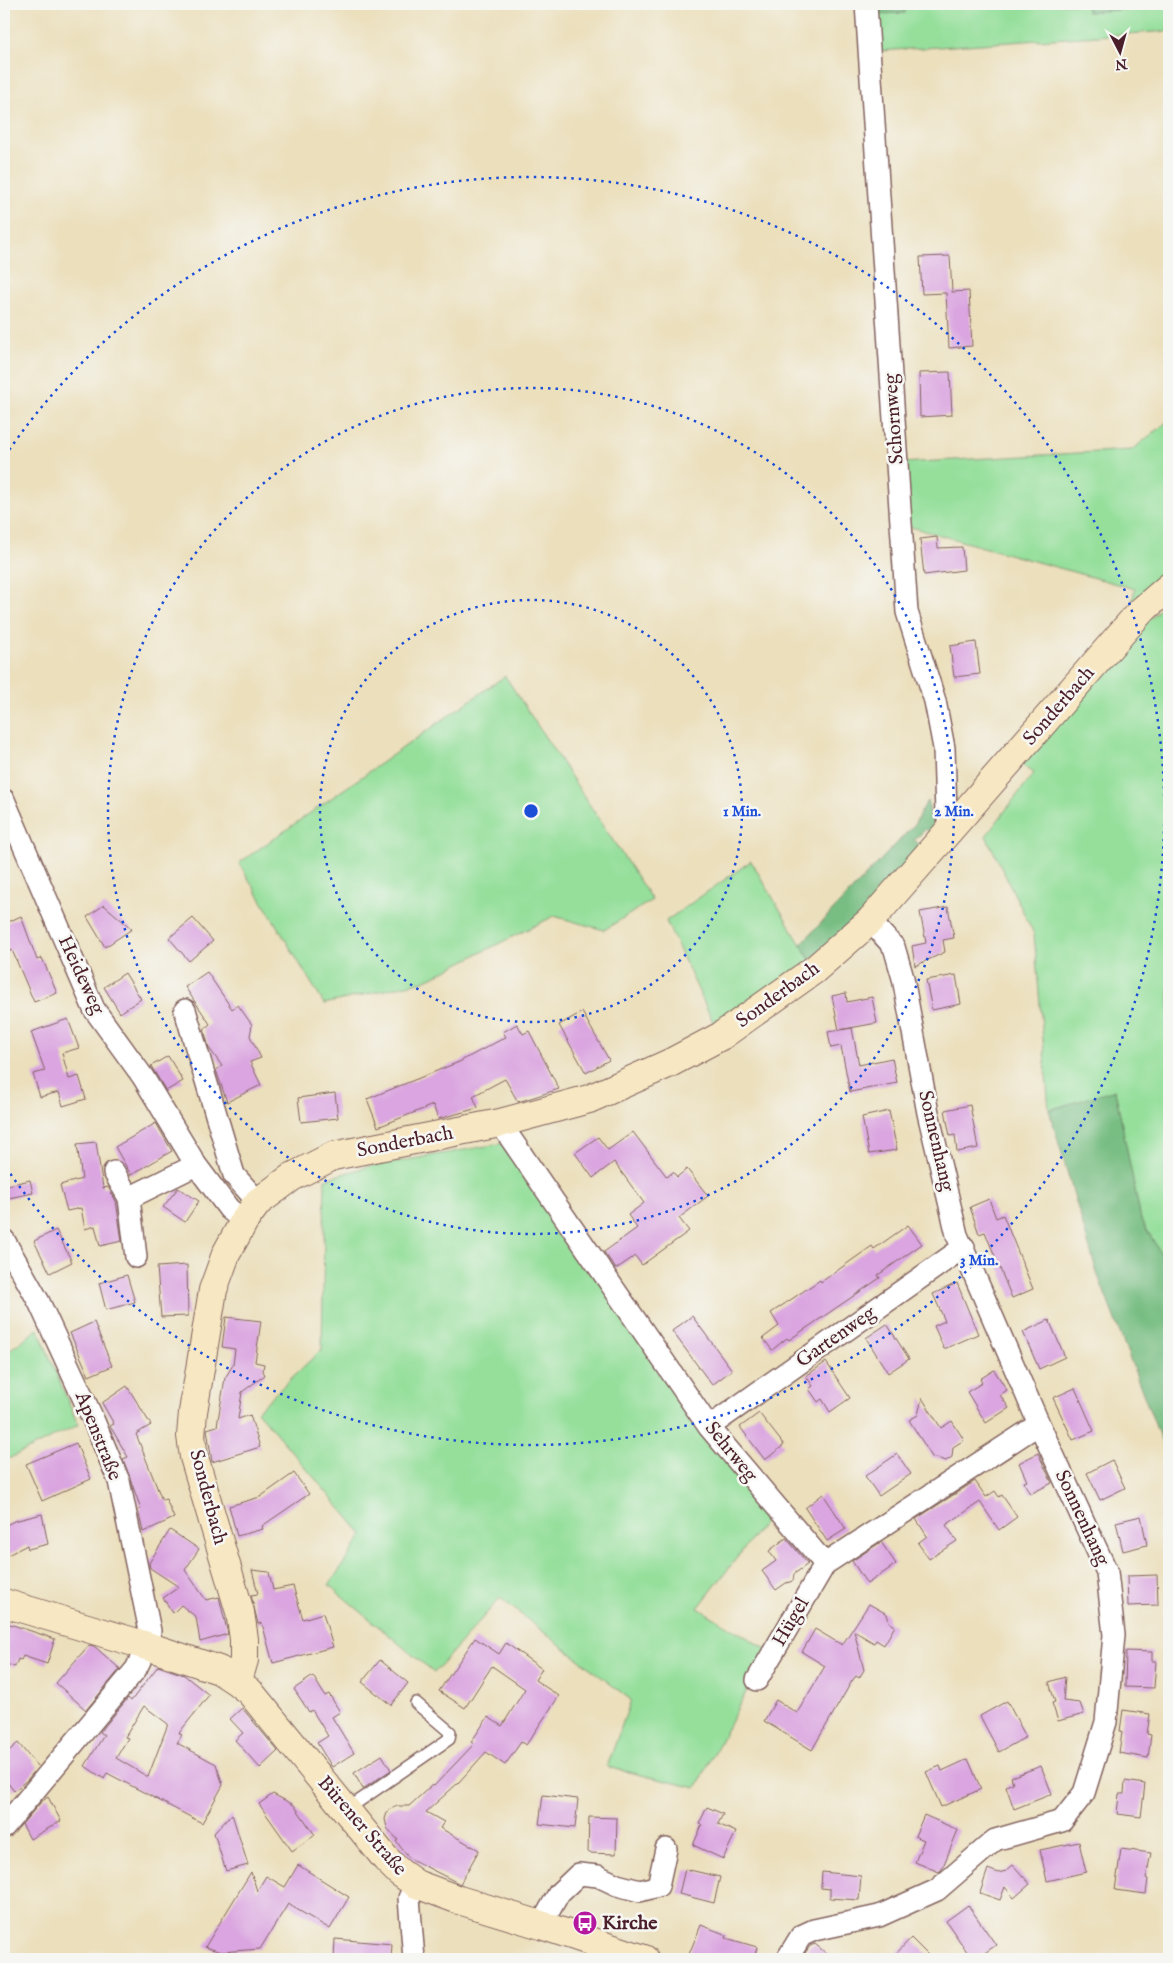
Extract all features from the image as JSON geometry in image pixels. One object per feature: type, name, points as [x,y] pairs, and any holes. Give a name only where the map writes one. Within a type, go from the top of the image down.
[{"type":"street","name":"Schornweg","points":[[866,4],[907,612],[934,701],[944,748],[946,814],[957,824]]},
{"type":"street","name":"Sonderbach","points":[[236,1681],[244,1660],[244,1640],[240,1612],[194,1457],[191,1436],[195,1395],[213,1290],[226,1254],[251,1212],[292,1178],[333,1156],[500,1123],[589,1099],[670,1063],[721,1036],[814,970],[870,921],[957,824],[1140,612],[1169,587]]},
{"type":"street","name":"Heideweg","points":[[4,800],[94,1009],[142,1077],[196,1164],[229,1209],[251,1212]]},
{"type":"street","name":"Sonnenhang","points":[[787,1959],[801,1936],[814,1930],[888,1913],[936,1890],[995,1840],[1062,1822],[1084,1793],[1106,1722],[1114,1635],[1107,1572],[1039,1424],[957,1234],[928,1113],[903,978],[894,947],[870,921]]},
{"type":"street","points":[[185,1010],[234,1175],[251,1212]]},
{"type":"street","name":"Sehrweg","points":[[500,1123],[709,1427],[824,1564]]},
{"type":"street","points":[[129,1198],[196,1164]]},
{"type":"street","points":[[114,1172],[129,1198],[136,1257]]},
{"type":"street","name":"Apenstraße","points":[[4,1240],[39,1302],[93,1419],[119,1481],[150,1631],[147,1646]]},
{"type":"street","name":"Gartenweg","points":[[709,1427],[964,1247]]},
{"type":"street","points":[[824,1564],[1039,1424]]},
{"type":"street","name":"Hügel","points":[[757,1680],[824,1564]]},
{"type":"street","name":"Bürener Straße","points":[[4,1603],[219,1670],[250,1692],[386,1859],[399,1872],[416,1884],[459,1900],[644,1959]]},
{"type":"street","points":[[4,1827],[136,1669],[147,1646]]},
{"type":"street","points":[[541,1925],[559,1893],[579,1874],[598,1876],[640,1892],[658,1886],[666,1849]]},
{"type":"street","points":[[414,1959],[409,1898],[416,1884]]},
{"type":"lane","points":[[346,1810],[449,1739],[450,1732],[416,1703]]},
{"type":"green space","points":[[876,4],[904,4],[905,13],[877,14]]},
{"type":"green space","points":[[904,4],[1087,4],[1087,12],[1169,6],[1169,31],[880,51],[877,14],[904,13]]},
{"type":"green space","points":[[1087,4],[1169,4],[1169,6],[1087,12]]},
{"type":"green space","points":[[1169,415],[1169,571],[1132,602],[1135,589],[907,526],[901,463],[1132,450],[1168,421]]},
{"type":"green space","points":[[1169,598],[1169,1267],[1141,1220],[1115,1091],[1049,1110],[1034,934],[986,836],[1034,773],[1022,765]]},
{"type":"green space","points":[[505,676],[652,900],[604,930],[554,916],[424,981],[324,1004],[239,863]]},
{"type":"green space","points":[[927,801],[935,836],[926,829],[914,840],[924,848],[864,915],[810,960],[801,944],[914,825]]},
{"type":"green space","points":[[751,861],[810,960],[715,1026],[666,921]]},
{"type":"green space","points":[[1115,1090],[1141,1220],[1169,1267],[1169,1461],[1097,1273],[1049,1110]]},
{"type":"green space","points":[[504,1143],[773,1511],[698,1608],[768,1650],[696,1788],[607,1767],[631,1700],[500,1598],[434,1673],[329,1585],[363,1535],[257,1411],[322,1349],[325,1179],[366,1167]]},
{"type":"green space","points":[[38,1329],[78,1425],[4,1461],[4,1354]]},
{"type":"building","points":[[950,256],[952,292],[969,291],[972,346],[949,348],[946,293],[922,294],[920,257]]},
{"type":"building","points":[[950,372],[952,415],[920,417],[919,373]]},
{"type":"building","points":[[937,537],[938,548],[962,547],[964,570],[924,575],[920,539]]},
{"type":"building","points":[[976,642],[980,674],[954,677],[950,646]]},
{"type":"building","points":[[104,905],[132,929],[105,947],[87,917]]},
{"type":"building","points":[[948,907],[954,938],[943,940],[945,952],[915,966],[912,946],[926,943],[920,912]]},
{"type":"building","points":[[21,916],[37,960],[42,958],[57,993],[34,1002],[12,950],[9,952],[4,940],[4,924]]},
{"type":"building","points":[[193,918],[213,941],[189,961],[169,938]]},
{"type":"building","points":[[207,972],[232,1009],[238,1005],[252,1025],[250,1036],[261,1058],[250,1062],[261,1085],[227,1102],[216,1070],[222,1066],[209,1048],[204,1029],[210,1024],[185,987]]},
{"type":"building","points":[[125,973],[141,999],[120,1013],[104,987]]},
{"type":"building","points":[[956,975],[961,1004],[932,1010],[926,980]]},
{"type":"building","points":[[846,993],[847,1002],[872,997],[877,1023],[839,1030],[832,996]]},
{"type":"building","points":[[582,1012],[609,1060],[586,1073],[559,1025]]},
{"type":"building","points":[[68,1019],[79,1048],[62,1053],[69,1079],[79,1076],[86,1099],[63,1106],[59,1092],[40,1097],[33,1074],[45,1071],[31,1032]]},
{"type":"building","points":[[517,1024],[523,1034],[529,1031],[559,1089],[518,1102],[505,1079],[473,1096],[478,1108],[438,1119],[433,1105],[378,1127],[367,1099],[459,1062],[506,1037],[503,1032]]},
{"type":"building","points":[[852,1028],[859,1065],[892,1058],[897,1083],[850,1092],[841,1046],[831,1048],[828,1032]]},
{"type":"building","points":[[168,1056],[183,1081],[166,1091],[151,1066]]},
{"type":"building","points":[[335,1093],[338,1118],[301,1122],[298,1098]]},
{"type":"building","points":[[970,1105],[978,1148],[957,1152],[955,1135],[950,1136],[945,1110]]},
{"type":"building","points":[[889,1111],[897,1150],[869,1154],[862,1117]]},
{"type":"building","points":[[156,1123],[172,1151],[131,1175],[115,1147]]},
{"type":"building","points":[[633,1132],[667,1177],[673,1172],[677,1177],[687,1169],[708,1196],[679,1218],[689,1231],[642,1265],[635,1256],[616,1269],[604,1252],[637,1228],[628,1215],[644,1203],[614,1162],[593,1178],[575,1153],[598,1137],[608,1150]]},
{"type":"building","points":[[96,1142],[103,1188],[108,1187],[116,1201],[122,1241],[100,1246],[95,1226],[85,1229],[81,1208],[67,1211],[60,1185],[82,1179],[77,1144]]},
{"type":"building","points":[[30,1180],[33,1193],[4,1199],[4,1186]]},
{"type":"building","points":[[178,1188],[199,1201],[185,1222],[163,1207]]},
{"type":"building","points":[[989,1199],[996,1218],[1003,1215],[1033,1289],[1012,1298],[985,1232],[979,1234],[970,1207]]},
{"type":"building","points":[[908,1225],[922,1244],[878,1275],[880,1278],[789,1340],[787,1338],[772,1350],[763,1338],[779,1326],[771,1313],[820,1280],[821,1282],[872,1246],[874,1249]]},
{"type":"building","points":[[56,1230],[72,1262],[50,1273],[34,1241]]},
{"type":"building","points":[[187,1265],[188,1316],[161,1317],[157,1267]]},
{"type":"building","points":[[127,1275],[135,1302],[106,1310],[99,1283]]},
{"type":"building","points":[[957,1283],[978,1334],[944,1349],[934,1326],[945,1321],[933,1294]]},
{"type":"building","points":[[692,1316],[732,1370],[712,1385],[672,1331]]},
{"type":"building","points":[[226,1317],[261,1321],[255,1362],[264,1364],[263,1371],[265,1375],[242,1392],[238,1419],[250,1415],[260,1447],[212,1462],[207,1429],[217,1426],[225,1378],[233,1365],[235,1349],[222,1347]]},
{"type":"building","points":[[1049,1320],[1065,1357],[1039,1369],[1023,1332]]},
{"type":"building","points":[[94,1322],[112,1366],[89,1376],[70,1333]]},
{"type":"building","points":[[887,1324],[909,1359],[888,1373],[866,1338]]},
{"type":"building","points":[[826,1362],[850,1398],[830,1412],[822,1399],[818,1402],[809,1389],[813,1386],[806,1376]]},
{"type":"building","points":[[994,1370],[1007,1390],[1000,1395],[1009,1408],[986,1423],[967,1392],[982,1383],[980,1379]]},
{"type":"building","points":[[127,1386],[151,1425],[136,1434],[162,1500],[166,1499],[174,1518],[143,1532],[138,1510],[141,1509],[123,1459],[128,1457],[110,1426],[114,1424],[102,1403]]},
{"type":"building","points":[[1075,1388],[1094,1431],[1073,1440],[1053,1398]]},
{"type":"building","points":[[922,1398],[941,1428],[952,1421],[964,1440],[953,1447],[952,1457],[946,1461],[932,1457],[909,1420],[918,1415]]},
{"type":"building","points":[[759,1413],[784,1445],[765,1460],[740,1427]]},
{"type":"building","points":[[76,1443],[91,1479],[42,1501],[26,1464]]},
{"type":"building","points":[[1038,1453],[1052,1483],[1030,1494],[1024,1482],[1027,1481],[1019,1463]]},
{"type":"building","points":[[897,1454],[911,1474],[879,1496],[865,1476]]},
{"type":"building","points":[[1112,1460],[1125,1488],[1100,1500],[1087,1473]]},
{"type":"building","points":[[294,1473],[309,1494],[262,1526],[263,1529],[237,1536],[229,1506],[260,1497]]},
{"type":"building","points":[[975,1481],[986,1497],[995,1491],[999,1497],[1002,1495],[1017,1517],[999,1530],[980,1502],[946,1525],[957,1541],[929,1559],[918,1543],[927,1536],[916,1519]]},
{"type":"building","points":[[823,1494],[846,1529],[827,1541],[805,1508]]},
{"type":"building","points":[[42,1514],[48,1544],[28,1549],[27,1545],[4,1557],[4,1526],[14,1521]]},
{"type":"building","points":[[1141,1516],[1147,1545],[1123,1551],[1116,1522]]},
{"type":"building","points":[[170,1530],[199,1549],[185,1570],[206,1600],[219,1597],[228,1634],[200,1642],[196,1617],[181,1605],[173,1613],[163,1598],[179,1587],[150,1568],[149,1563]]},
{"type":"building","points":[[786,1538],[808,1564],[794,1574],[793,1581],[786,1583],[776,1590],[762,1571],[776,1561],[769,1551]]},
{"type":"building","points":[[881,1542],[896,1564],[867,1584],[852,1561]]},
{"type":"building","points":[[252,1570],[269,1572],[273,1590],[293,1586],[303,1619],[323,1613],[333,1647],[273,1663],[262,1623],[258,1624],[251,1595],[258,1594]]},
{"type":"building","points":[[1157,1575],[1158,1605],[1128,1606],[1127,1576]]},
{"type":"building","points":[[869,1604],[887,1614],[889,1622],[895,1626],[884,1645],[876,1640],[874,1643],[854,1631],[864,1670],[859,1678],[856,1676],[852,1681],[812,1750],[764,1721],[776,1700],[797,1713],[825,1666],[802,1652],[815,1629],[842,1645]]},
{"type":"building","points":[[4,1622],[55,1639],[47,1664],[23,1656],[21,1660],[18,1659],[15,1667],[4,1663]]},
{"type":"building","points":[[475,1638],[499,1654],[506,1643],[542,1669],[535,1680],[559,1696],[526,1745],[521,1742],[505,1765],[486,1752],[458,1783],[426,1812],[444,1822],[440,1828],[479,1850],[460,1884],[409,1858],[396,1841],[398,1840],[387,1828],[385,1819],[388,1810],[397,1806],[409,1806],[432,1785],[434,1786],[474,1744],[471,1742],[488,1717],[502,1726],[525,1689],[492,1666],[465,1708],[439,1691]]},
{"type":"building","points":[[89,1645],[94,1646],[120,1669],[86,1710],[56,1683]]},
{"type":"building","points":[[1126,1651],[1152,1652],[1152,1661],[1156,1661],[1154,1688],[1125,1687]]},
{"type":"building","points":[[380,1660],[408,1683],[391,1705],[362,1682]]},
{"type":"building","points":[[158,1666],[184,1675],[209,1695],[179,1733],[182,1735],[177,1743],[216,1764],[223,1785],[202,1823],[107,1773],[104,1779],[85,1766],[104,1735],[100,1732],[128,1698],[131,1701]],"holes":[[[144,1706],[168,1724],[148,1777],[116,1758],[128,1738],[125,1737]]]},
{"type":"building","points":[[313,1676],[325,1696],[329,1694],[340,1712],[332,1717],[354,1753],[332,1767],[317,1743],[328,1736],[312,1710],[309,1712],[294,1689]]},
{"type":"building","points":[[1065,1677],[1063,1701],[1080,1703],[1084,1714],[1058,1721],[1052,1703],[1055,1702],[1049,1682]]},
{"type":"building","points":[[1007,1701],[1026,1737],[999,1752],[980,1716]]},
{"type":"building","points":[[242,1708],[278,1751],[260,1768],[235,1740],[243,1733],[230,1719]]},
{"type":"building","points":[[1123,1710],[1150,1714],[1147,1734],[1151,1735],[1148,1758],[1119,1753]]},
{"type":"building","points":[[18,1743],[38,1767],[14,1791],[4,1778],[4,1755]]},
{"type":"building","points":[[382,1755],[391,1770],[363,1789],[354,1773]]},
{"type":"building","points":[[968,1759],[981,1789],[941,1807],[926,1772],[940,1766],[942,1771]]},
{"type":"building","points":[[1041,1766],[1052,1794],[1014,1809],[1006,1786],[1013,1783],[1011,1777]]},
{"type":"building","points":[[1125,1781],[1145,1784],[1141,1817],[1117,1814],[1119,1794],[1124,1794]]},
{"type":"building","points":[[273,1794],[294,1805],[315,1835],[292,1851],[259,1804]]},
{"type":"building","points":[[543,1795],[578,1799],[575,1828],[539,1824]]},
{"type":"building","points":[[48,1797],[61,1821],[30,1839],[22,1824],[42,1801]]},
{"type":"building","points":[[707,1807],[723,1814],[718,1824],[736,1832],[723,1859],[693,1845],[702,1825],[699,1824]]},
{"type":"building","points":[[232,1814],[248,1865],[226,1871],[214,1833]]},
{"type":"building","points":[[924,1815],[958,1830],[939,1872],[915,1862],[924,1840],[915,1836]]},
{"type":"building","points":[[589,1817],[617,1818],[616,1854],[588,1853]]},
{"type":"building","points":[[1079,1842],[1086,1872],[1047,1881],[1040,1850]]},
{"type":"building","points":[[1121,1849],[1151,1853],[1146,1878],[1148,1879],[1146,1894],[1115,1890]]},
{"type":"building","points":[[298,1865],[349,1897],[330,1929],[288,1904],[260,1949],[221,1952],[205,1947],[251,1872],[257,1891],[266,1876],[285,1887]]},
{"type":"building","points":[[1013,1865],[1030,1884],[1014,1898],[1005,1887],[1000,1900],[980,1893],[988,1869],[998,1873],[1006,1871]]},
{"type":"building","points":[[685,1869],[720,1877],[714,1903],[679,1894]]},
{"type":"building","points":[[822,1872],[861,1876],[859,1900],[830,1898],[830,1889],[821,1888]]},
{"type":"building","points":[[968,1905],[996,1945],[976,1959],[972,1959],[946,1921]]},
{"type":"building","points":[[701,1925],[727,1935],[726,1938],[757,1947],[754,1959],[687,1959]]},
{"type":"building","points":[[911,1938],[932,1959],[891,1959]]},
{"type":"building","points":[[335,1939],[392,1944],[391,1959],[334,1959]]},
{"type":"building","points":[[815,1944],[833,1959],[801,1959],[810,1946]]},
{"type":"place","name":"Kirche","points":[[585,1923]]}]
